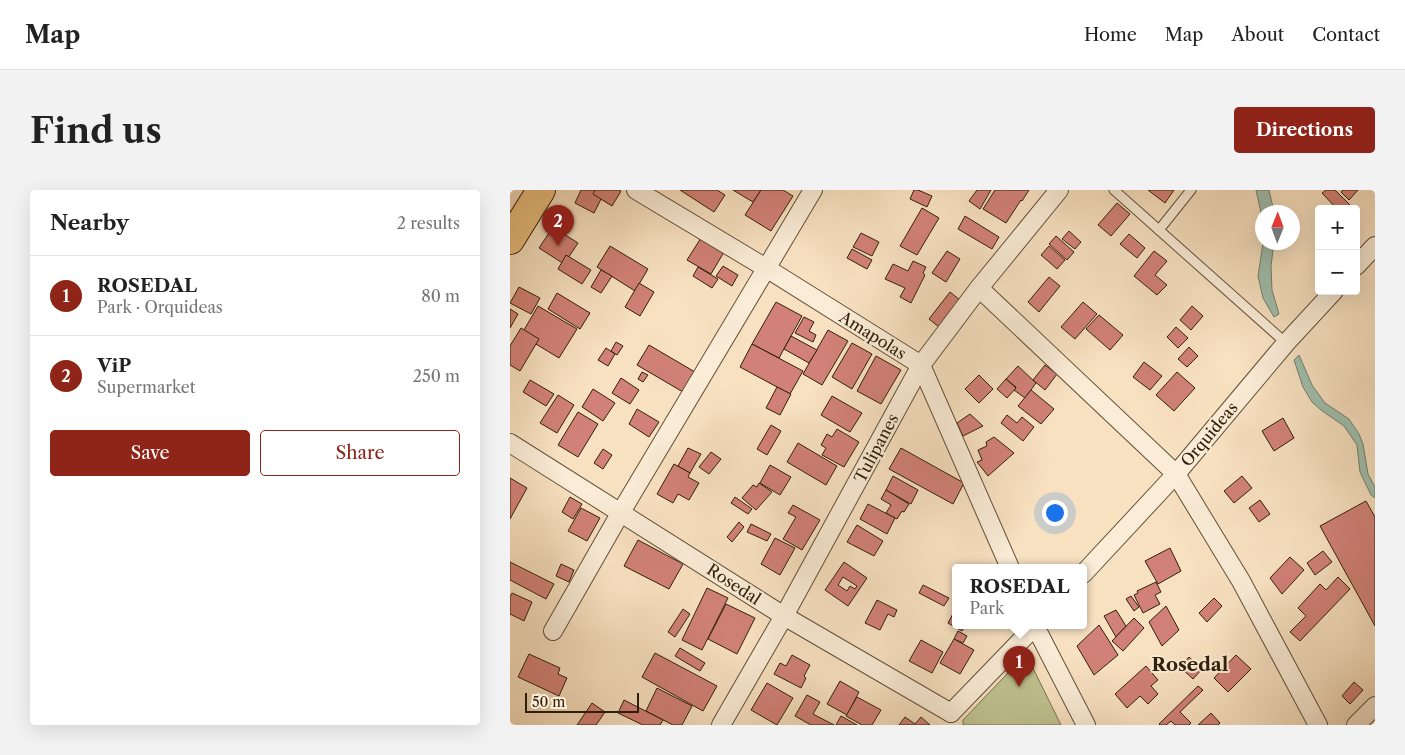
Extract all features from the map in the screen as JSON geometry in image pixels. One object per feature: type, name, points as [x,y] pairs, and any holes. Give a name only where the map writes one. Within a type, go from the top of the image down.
[{"type":"main road","points":[[510,240],[517,212],[541,190]]},
{"type":"street","name":"Amapolas","points":[[636,190],[766,268],[921,365],[1008,564]]},
{"type":"street","points":[[553,631],[620,512],[813,190]]},
{"type":"street","name":"Tulipanes","points":[[721,725],[784,616],[921,365],[979,288],[1058,190]]},
{"type":"street","points":[[1360,262],[1375,246]]},
{"type":"street","points":[[979,288],[1176,474],[1241,581],[1318,725]]},
{"type":"street","name":"Orquideas","points":[[1087,570],[1176,474],[1286,343],[1330,295]]},
{"type":"street","name":"Rosedal","points":[[510,443],[949,719]]},
{"type":"street","points":[[949,719],[1032,629]]},
{"type":"street","points":[[1037,629],[1086,725]]},
{"type":"street","points":[[1356,725],[1375,706]]},
{"type":"lane","points":[[1114,190],[1286,343]]},
{"type":"lane","points":[[1159,230],[1191,190]]},
{"type":"green space","points":[[1026,654],[1061,725],[963,725],[963,720]]},
{"type":"shaded area","points":[[1256,190],[1269,190],[1272,205],[1259,205]]},
{"type":"shaded area","points":[[1262,250],[1273,250],[1271,266],[1272,290],[1279,314],[1274,317],[1263,298],[1258,276]]},
{"type":"shaded area","points":[[1299,355],[1312,385],[1325,403],[1349,419],[1359,434],[1363,444],[1368,474],[1375,487],[1375,498],[1371,495],[1360,472],[1357,445],[1344,426],[1312,402],[1303,387],[1294,360]]},
{"type":"building","points":[[581,190],[615,190],[608,203],[601,199],[594,213],[575,203]]},
{"type":"building","points":[[595,190],[621,191],[612,206],[593,194]]},
{"type":"building","points":[[680,190],[717,190],[725,195],[714,212]]},
{"type":"building","points":[[733,190],[761,190],[753,202]]},
{"type":"building","points":[[761,190],[783,190],[793,196],[771,231],[745,215]]},
{"type":"building","points":[[914,190],[932,196],[927,207],[910,199]]},
{"type":"building","points":[[977,190],[991,190],[980,209],[969,201]]},
{"type":"building","points":[[995,190],[1029,190],[1006,223],[983,209]]},
{"type":"building","points":[[1148,190],[1174,190],[1165,203]]},
{"type":"building","points":[[1326,190],[1335,190],[1350,205],[1333,205],[1322,193]]},
{"type":"building","points":[[1343,190],[1358,190],[1349,200],[1341,192]]},
{"type":"building","points":[[1117,203],[1130,214],[1111,236],[1098,225]]},
{"type":"building","points":[[922,208],[939,218],[917,255],[900,246]]},
{"type":"building","points":[[965,216],[999,237],[992,249],[958,229]]},
{"type":"building","points":[[553,227],[578,243],[564,264],[539,248]]},
{"type":"building","points":[[1069,231],[1081,242],[1075,249],[1062,239]]},
{"type":"building","points":[[861,233],[879,242],[872,256],[853,247]]},
{"type":"building","points":[[1129,234],[1145,248],[1137,258],[1120,244]]},
{"type":"building","points":[[1056,236],[1074,252],[1067,260],[1049,244]]},
{"type":"building","points":[[701,238],[724,252],[711,274],[687,260]]},
{"type":"building","points":[[610,246],[648,269],[635,291],[597,267]]},
{"type":"building","points":[[1049,246],[1065,260],[1057,269],[1041,255]]},
{"type":"building","points":[[852,249],[872,260],[867,269],[847,258]]},
{"type":"building","points":[[947,251],[960,259],[946,282],[932,273]]},
{"type":"building","points":[[1154,251],[1167,261],[1155,275],[1167,285],[1157,295],[1134,276]]},
{"type":"building","points":[[566,255],[591,270],[582,284],[558,269]]},
{"type":"building","points":[[913,261],[926,267],[923,273],[925,275],[911,303],[900,297],[905,288],[885,279],[893,264],[908,271]]},
{"type":"building","points":[[723,266],[738,275],[732,286],[716,276]]},
{"type":"building","points":[[698,267],[718,279],[712,288],[693,276]]},
{"type":"building","points":[[601,270],[612,276],[601,293],[591,287]]},
{"type":"building","points":[[1049,277],[1060,286],[1039,312],[1028,302]]},
{"type":"building","points":[[639,283],[654,292],[640,316],[625,307]]},
{"type":"building","points":[[519,287],[540,298],[531,314],[510,303]]},
{"type":"building","points":[[950,292],[960,300],[939,327],[929,319]]},
{"type":"building","points":[[557,293],[590,313],[580,329],[548,309]]},
{"type":"building","points":[[776,302],[802,316],[779,358],[752,344]]},
{"type":"building","points":[[1083,302],[1097,314],[1075,339],[1061,327]]},
{"type":"building","points":[[538,306],[577,329],[559,358],[521,335]]},
{"type":"building","points":[[1192,306],[1203,316],[1191,330],[1180,320]]},
{"type":"building","points":[[510,309],[518,314],[510,328]]},
{"type":"building","points":[[1099,315],[1123,335],[1110,350],[1086,329]]},
{"type":"building","points":[[804,317],[814,322],[809,331],[816,335],[813,342],[795,333]]},
{"type":"building","points":[[1176,327],[1188,338],[1178,348],[1167,337]]},
{"type":"building","points":[[521,328],[539,339],[520,371],[510,365],[510,346]]},
{"type":"building","points":[[828,330],[848,341],[822,385],[803,374]]},
{"type":"building","points":[[791,336],[817,350],[809,363],[784,349]]},
{"type":"building","points":[[616,342],[623,346],[617,355],[611,351]]},
{"type":"building","points":[[852,343],[872,354],[852,389],[832,377]]},
{"type":"building","points":[[752,344],[803,371],[790,394],[740,367]]},
{"type":"building","points":[[649,345],[695,372],[683,392],[637,365]]},
{"type":"building","points":[[1189,347],[1198,356],[1187,367],[1178,359]]},
{"type":"building","points":[[606,348],[615,354],[608,366],[598,360]]},
{"type":"building","points":[[876,356],[901,370],[881,404],[857,391]]},
{"type":"building","points":[[1144,362],[1162,376],[1150,390],[1133,377]]},
{"type":"building","points":[[1045,365],[1057,374],[1045,390],[1033,380]]},
{"type":"building","points":[[1018,366],[1036,383],[1025,398],[1014,390],[1016,387],[1006,379]]},
{"type":"building","points":[[642,372],[648,375],[643,382],[638,379]]},
{"type":"building","points":[[1177,372],[1195,388],[1174,411],[1156,395]]},
{"type":"building","points":[[979,375],[993,389],[979,403],[965,389]]},
{"type":"building","points":[[621,378],[639,390],[630,404],[612,393]]},
{"type":"building","points":[[1006,379],[1016,388],[1007,398],[997,389]]},
{"type":"building","points":[[530,380],[554,394],[546,406],[523,392]]},
{"type":"building","points":[[777,387],[791,394],[780,415],[766,408]]},
{"type":"building","points":[[593,389],[615,403],[603,421],[582,407]]},
{"type":"building","points":[[1031,390],[1054,409],[1041,424],[1018,406]]},
{"type":"building","points":[[558,395],[574,405],[557,433],[540,423]]},
{"type":"building","points":[[832,396],[862,413],[850,432],[821,415]]},
{"type":"building","points":[[637,409],[659,422],[649,437],[629,424]]},
{"type":"building","points":[[578,412],[598,424],[578,457],[558,445]]},
{"type":"building","points":[[970,414],[983,426],[963,436],[957,423]]},
{"type":"building","points":[[1007,415],[1017,423],[1022,417],[1034,427],[1023,441],[1001,423]]},
{"type":"building","points":[[1283,418],[1294,438],[1274,451],[1262,431]]},
{"type":"building","points":[[771,425],[781,431],[767,455],[757,449]]},
{"type":"building","points":[[837,429],[859,442],[844,467],[822,455],[826,448],[821,445],[827,434],[832,437]]},
{"type":"building","points":[[994,437],[1014,453],[988,476],[977,462],[982,460],[978,450],[987,446],[986,442]]},
{"type":"building","points":[[798,443],[837,466],[826,485],[787,462]]},
{"type":"building","points":[[688,448],[701,454],[690,473],[678,466]]},
{"type":"building","points":[[901,448],[964,483],[953,504],[889,469]]},
{"type":"building","points":[[603,449],[612,455],[603,469],[594,463]]},
{"type":"building","points":[[711,452],[721,459],[709,474],[699,467]]},
{"type":"building","points":[[674,464],[690,473],[688,477],[699,483],[689,500],[678,494],[673,503],[657,494]]},
{"type":"building","points":[[770,465],[791,477],[780,495],[760,483]]},
{"type":"building","points":[[893,476],[918,490],[911,504],[886,490]]},
{"type":"building","points":[[1242,476],[1252,488],[1234,503],[1224,491]]},
{"type":"building","points":[[510,478],[527,488],[510,519]]},
{"type":"building","points":[[759,483],[772,492],[756,510],[742,498],[753,485],[757,487]]},
{"type":"building","points":[[886,490],[909,504],[897,519],[886,513],[891,505],[881,499]]},
{"type":"building","points":[[570,497],[582,504],[573,519],[562,512]]},
{"type":"building","points":[[735,497],[752,509],[748,514],[731,503]]},
{"type":"building","points":[[1260,500],[1270,514],[1259,522],[1249,508]]},
{"type":"building","points":[[1366,501],[1375,517],[1375,626],[1320,526]]},
{"type":"building","points":[[868,504],[895,518],[887,534],[860,519]]},
{"type":"building","points":[[793,505],[820,520],[802,550],[783,539],[796,517],[788,513]]},
{"type":"building","points":[[581,508],[600,518],[587,541],[568,531]]},
{"type":"building","points":[[739,522],[744,527],[732,542],[727,537]]},
{"type":"building","points":[[751,524],[771,534],[767,541],[747,532]]},
{"type":"building","points":[[857,525],[883,541],[874,556],[847,542]]},
{"type":"building","points":[[775,538],[795,548],[780,575],[761,564]]},
{"type":"building","points":[[638,540],[683,564],[669,589],[624,566]]},
{"type":"building","points":[[1170,548],[1181,571],[1158,584],[1145,561]]},
{"type":"building","points":[[1323,551],[1332,562],[1315,575],[1307,563]]},
{"type":"building","points":[[1290,557],[1304,570],[1282,594],[1270,578]]},
{"type":"building","points":[[510,562],[554,584],[546,599],[510,580]]},
{"type":"building","points":[[844,562],[867,578],[848,606],[825,590]],"holes":[[[843,577],[857,586],[855,589],[850,586],[847,591],[838,585]]]},
{"type":"building","points":[[561,564],[574,570],[569,582],[556,576]]},
{"type":"building","points":[[1338,577],[1350,589],[1300,641],[1290,632],[1306,616],[1298,608],[1320,584],[1326,590]]},
{"type":"building","points":[[1156,582],[1161,592],[1155,595],[1160,604],[1143,613],[1134,595],[1138,593],[1137,591]]},
{"type":"building","points":[[923,585],[949,598],[944,606],[919,593]]},
{"type":"building","points":[[707,588],[728,598],[702,650],[682,640]]},
{"type":"building","points":[[512,593],[532,602],[524,621],[510,614],[510,597]]},
{"type":"building","points":[[1131,596],[1139,607],[1134,611],[1126,599]]},
{"type":"building","points":[[1214,598],[1222,606],[1207,622],[1199,613]]},
{"type":"building","points":[[877,600],[897,610],[894,617],[888,614],[880,630],[865,623]]},
{"type":"building","points":[[726,604],[755,618],[737,654],[708,639]]},
{"type":"building","points":[[1166,606],[1179,630],[1162,646],[1149,622]]},
{"type":"building","points":[[683,609],[690,614],[675,637],[668,632]]},
{"type":"building","points":[[1116,610],[1126,626],[1116,637],[1104,616]]},
{"type":"building","points":[[952,616],[952,625],[948,623]]},
{"type":"building","points":[[1134,618],[1144,628],[1123,651],[1112,641]]},
{"type":"building","points":[[1099,625],[1118,655],[1094,675],[1077,646]]},
{"type":"building","points":[[958,631],[967,636],[963,643],[954,639]]},
{"type":"building","points":[[954,639],[974,650],[960,674],[940,663]]},
{"type":"building","points":[[921,640],[943,652],[932,673],[909,661]]},
{"type":"building","points":[[680,648],[705,663],[700,671],[675,656]]},
{"type":"building","points":[[655,653],[717,686],[703,711],[642,677]]},
{"type":"building","points":[[529,654],[560,668],[558,674],[567,678],[559,696],[518,677]]},
{"type":"building","points":[[792,655],[810,665],[804,676],[806,678],[801,688],[774,674],[780,663],[786,666]]},
{"type":"building","points":[[1236,655],[1251,669],[1228,692],[1214,678]]},
{"type":"building","points":[[1189,657],[1202,669],[1193,679],[1180,667]]},
{"type":"building","points":[[1146,666],[1158,680],[1151,686],[1158,694],[1148,704],[1140,696],[1127,708],[1115,694]]},
{"type":"building","points":[[840,681],[859,692],[847,715],[827,704]]},
{"type":"building","points":[[1354,682],[1363,690],[1350,704],[1342,696]]},
{"type":"building","points":[[767,683],[793,698],[777,725],[751,710]]},
{"type":"building","points":[[1198,686],[1203,690],[1180,712],[1191,723],[1189,725],[1175,725],[1171,721],[1166,725],[1159,724]]},
{"type":"building","points":[[657,688],[692,706],[682,725],[673,725],[646,711]]},
{"type":"building","points":[[807,695],[820,702],[813,714],[834,725],[811,725],[795,716]]},
{"type":"building","points":[[857,697],[881,710],[872,725],[862,725],[846,716]]},
{"type":"building","points":[[624,700],[663,720],[660,725],[643,725],[618,713]]},
{"type":"building","points":[[592,703],[605,712],[596,725],[577,725]]},
{"type":"building","points":[[1211,713],[1220,723],[1218,725],[1198,725]]},
{"type":"building","points":[[841,716],[857,725],[836,725]]},
{"type":"building","points":[[905,717],[915,724],[921,717],[930,725],[899,725]]},
{"type":"place","name":"ViP","points":[[558,246]]},
{"type":"place","name":"ROSEDAL","points":[[1019,687]]},
{"type":"district","name":"Rosedal","points":[[1190,664]]}]
